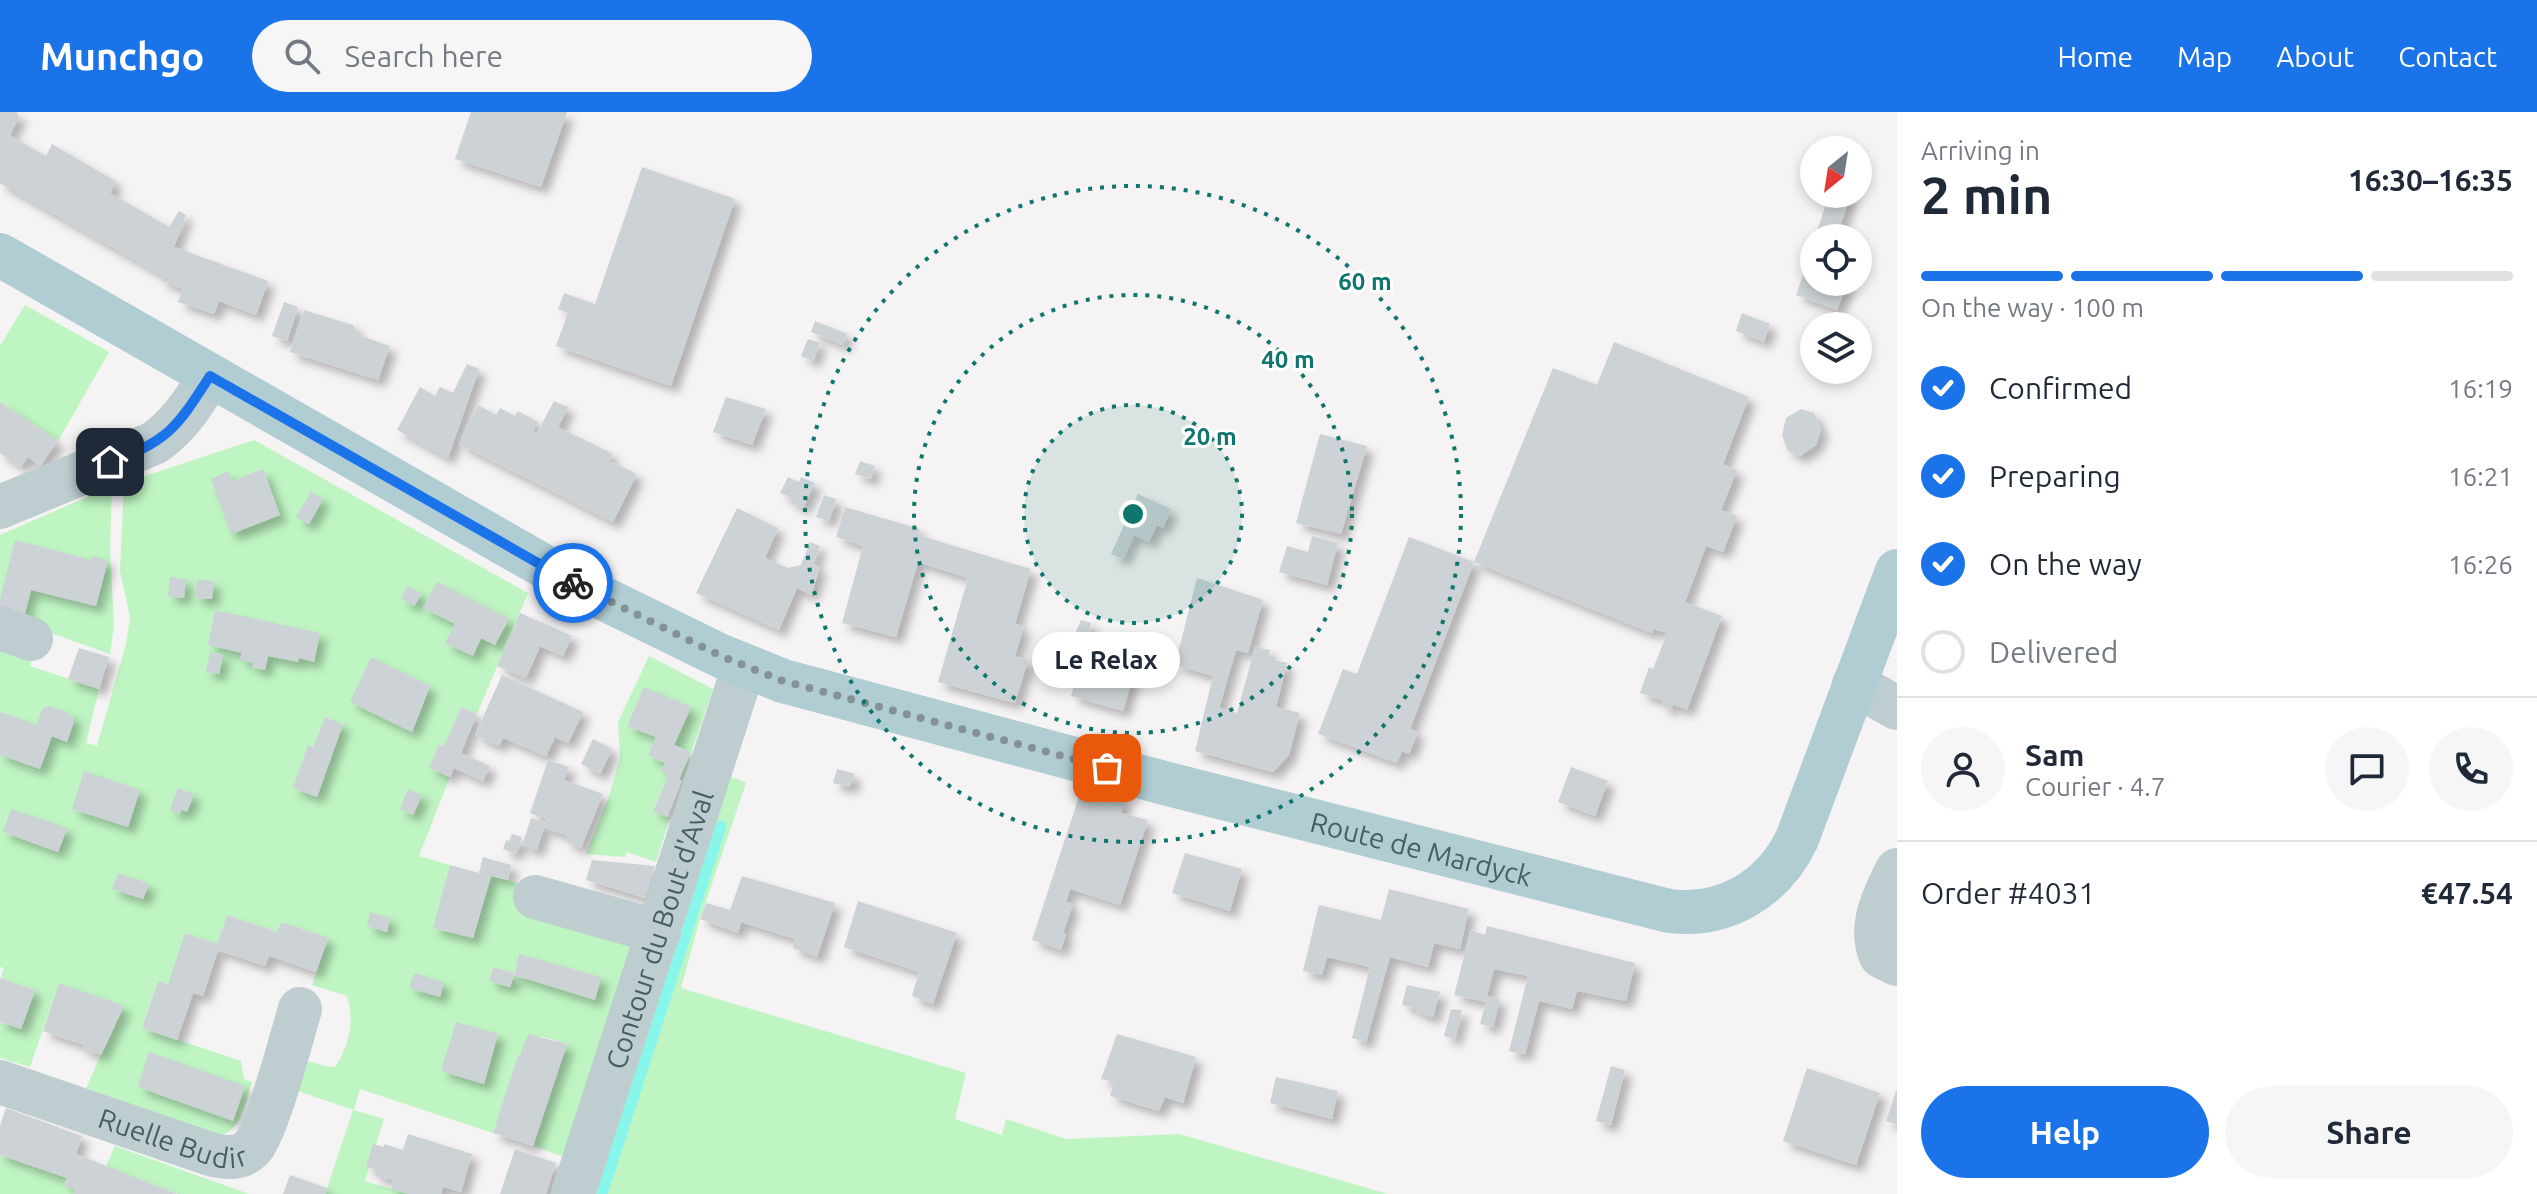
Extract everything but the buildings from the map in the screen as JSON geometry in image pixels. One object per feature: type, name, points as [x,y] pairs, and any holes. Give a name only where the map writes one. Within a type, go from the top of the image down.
[{"type":"main road","name":"Route de Mardyck","points":[[0,255],[582,588],[744,666],[783,681],[1046,752],[1640,905],[1684,913],[1707,911],[1750,894],[1778,869],[1797,839],[1897,571]]},
{"type":"street","points":[[0,507],[154,443],[168,434],[184,416],[210,376]]},
{"type":"street","name":"Contour du Bout d'Aval","points":[[573,1194],[744,666]]},
{"type":"street","points":[[1854,684],[1897,708]]},
{"type":"street","points":[[1897,870],[1880,908],[1876,931],[1881,956],[1897,964]]},
{"type":"street","points":[[535,897],[659,932]]},
{"type":"street","name":"Ruelle Budir","points":[[0,1082],[210,1154],[234,1157],[251,1148],[262,1130],[300,1009]]},
{"type":"green space","points":[[25,305],[109,352],[58,441],[0,402],[0,346]]},
{"type":"green space","points":[[254,440],[528,593],[477,714],[461,707],[444,746],[439,744],[430,768],[450,777],[419,856],[450,865],[434,928],[473,938],[491,876],[640,915],[567,1158],[533,1146],[567,1044],[541,1036],[518,1055],[493,1133],[360,1089],[354,1110],[384,1119],[365,1181],[409,1194],[325,1194],[353,1110],[298,1091],[301,1063],[336,1066],[349,1032],[349,1006],[347,996],[312,985],[328,938],[281,922],[277,932],[227,915],[217,944],[185,933],[168,984],[158,981],[142,1028],[241,1061],[244,1079],[252,1082],[242,1114],[227,1133],[220,1136],[86,1088],[123,1006],[59,983],[30,1067],[0,1058],[0,1022],[21,1029],[35,990],[1,978],[4,968],[0,967],[0,640],[35,651],[30,666],[99,689],[86,743],[97,746],[126,644],[130,617],[120,571],[124,483]],"holes":[[[371,658],[430,686],[412,732],[351,702]],[[325,717],[343,724],[317,797],[293,788],[308,746],[313,747]],[[67,829],[58,852],[3,832]],[[519,955],[601,977],[595,999],[514,975],[510,987],[489,980],[493,967],[514,973]]]},
{"type":"green space","points":[[112,486],[110,549],[114,625],[110,654],[0,615],[0,535]]},
{"type":"green space","points":[[649,656],[713,689],[682,780],[679,780],[674,745],[691,707],[644,688],[627,725],[656,737],[648,755],[665,763],[668,776],[653,810],[670,818],[656,862],[627,852],[625,857],[586,854],[620,759],[618,722]]},
{"type":"green space","points":[[723,773],[746,783],[700,919],[681,988],[966,1073],[955,1119],[1002,1135],[1006,1119],[1066,1139],[1179,1134],[1388,1194],[585,1194]]},
{"type":"green space","points":[[115,1146],[249,1194],[178,1194],[106,1166]]},
{"type":"green space","points":[[0,1155],[67,1178],[64,1185],[75,1189],[73,1194],[0,1194]]},
{"type":"waterway","points":[[602,1194],[721,826]]},
{"type":"way so far","points":[[573,583],[675,635],[783,681],[1107,768]]},
{"type":"place","name":"Le Relax","points":[[1107,768]]},
{"type":"route","points":[[110,462],[138,452],[168,434],[184,416],[210,376],[573,583]]}]
